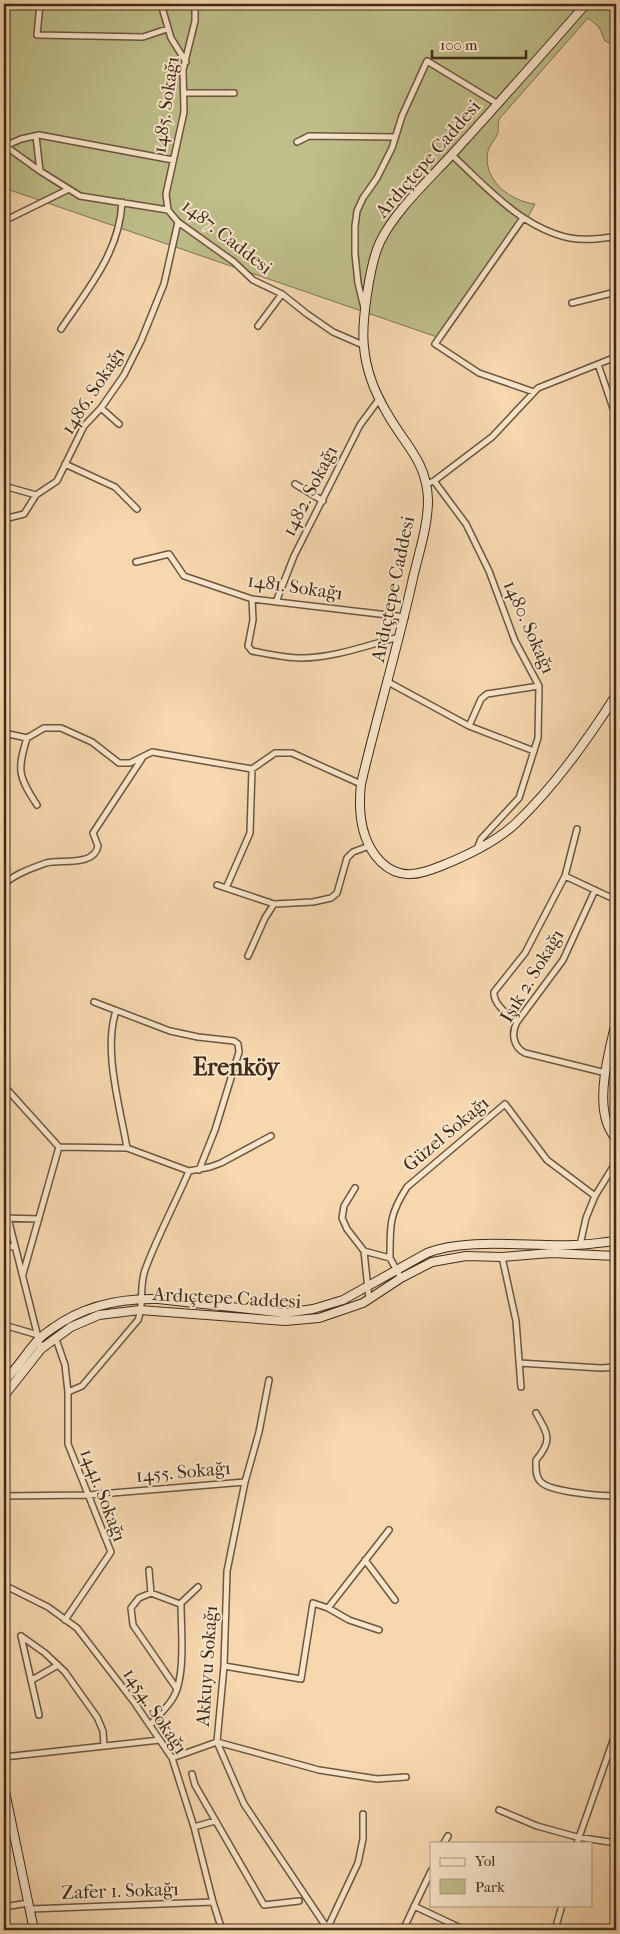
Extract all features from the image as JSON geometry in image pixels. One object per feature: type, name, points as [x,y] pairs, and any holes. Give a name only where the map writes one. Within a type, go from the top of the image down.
[{"type":"street","points":[[40,4],[37,35],[143,37],[167,29]]},
{"type":"street","points":[[161,4],[167,29],[175,46],[186,62]]},
{"type":"street","name":"1485. Sokağı","points":[[168,210],[166,194],[184,112],[184,70],[195,21],[195,4]]},
{"type":"street","name":"Ardıçtepe Caddesi","points":[[586,4],[412,198],[380,242],[374,259],[365,313],[363,345],[370,378],[387,414],[411,447],[424,472],[428,500],[424,534],[400,637],[361,784],[362,821],[369,846],[387,868],[401,874],[410,875],[427,872],[476,851],[515,824],[553,782],[587,740],[616,695]]},
{"type":"street","points":[[365,313],[356,264],[355,226],[357,211],[363,198],[378,178],[402,116],[427,61],[498,104]]},
{"type":"street","points":[[184,93],[234,92]]},
{"type":"street","points":[[4,145],[36,136],[173,160]]},
{"type":"street","points":[[36,136],[40,171]]},
{"type":"street","points":[[297,142],[309,136],[395,137]]},
{"type":"street","name":"1487. Caddesi","points":[[4,145],[40,171],[80,196],[168,210],[178,222],[234,262],[253,280],[282,294],[333,332],[363,345]]},
{"type":"street","points":[[452,155],[523,218],[546,230],[570,238],[592,240],[616,236]]},
{"type":"street","points":[[4,221],[69,189]]},
{"type":"street","points":[[61,329],[111,252],[120,228],[122,202]]},
{"type":"street","points":[[523,218],[435,344],[479,373],[534,392]]},
{"type":"street","name":"1486. Sokağı","points":[[4,519],[24,514],[36,495],[57,481],[84,426],[102,408],[124,375],[141,341],[164,284],[178,222]]},
{"type":"street","points":[[572,303],[616,292]]},
{"type":"street","points":[[258,326],[282,294]]},
{"type":"street","points":[[426,484],[434,481],[492,437],[538,388],[616,357]]},
{"type":"street","points":[[598,364],[616,417]]},
{"type":"street","name":"1482. Sokağı","points":[[276,602],[294,556],[360,425],[380,398]]},
{"type":"street","points":[[102,408],[119,424]]},
{"type":"street","points":[[65,464],[115,487],[137,509]]},
{"type":"street","name":"1480. Sokağı","points":[[434,481],[466,524],[489,571],[515,641],[539,686],[538,738],[520,798],[481,839],[476,851]]},
{"type":"street","points":[[295,484],[323,501]]},
{"type":"street","points":[[4,486],[36,495]]},
{"type":"street","name":"1481. Sokağı","points":[[136,562],[169,554],[184,576],[252,598],[404,617]]},
{"type":"street","points":[[252,598],[253,620],[248,646],[252,651],[301,658],[324,657],[400,637]]},
{"type":"street","points":[[388,682],[469,726],[534,751]]},
{"type":"street","points":[[469,726],[481,699],[487,694],[539,686]]},
{"type":"street","points":[[4,733],[27,738],[44,728],[61,728],[92,742],[120,763],[130,763],[152,752],[252,769],[276,753],[292,753],[361,784]]},
{"type":"street","points":[[27,738],[21,759],[21,776],[37,805]]},
{"type":"street","points":[[4,884],[26,871],[48,863],[80,861],[95,854],[98,846],[93,832],[143,756]]},
{"type":"street","points":[[226,888],[250,833],[252,769]]},
{"type":"street","points":[[517,1022],[494,999],[494,992],[531,943],[564,876],[578,829]]},
{"type":"street","points":[[217,885],[274,904],[313,902],[331,898],[337,893],[347,858],[353,852],[369,846]]},
{"type":"street","points":[[564,876],[616,900]]},
{"type":"street","name":"Işık 2. Sokağı","points":[[595,890],[563,960],[517,1022],[513,1033],[521,1051],[606,1073]]},
{"type":"street","points":[[248,956],[265,918],[274,904]]},
{"type":"street","points":[[94,1002],[170,1031],[198,1037],[234,1041],[239,1046],[240,1052],[215,1130],[199,1170]]},
{"type":"street","points":[[116,1011],[112,1029],[111,1053],[127,1148]]},
{"type":"street","points":[[616,1022],[603,1098],[607,1122],[616,1140]]},
{"type":"street","points":[[4,1086],[59,1147],[127,1148],[189,1171],[221,1163],[271,1136]]},
{"type":"street","name":"Güzel Sokağı","points":[[390,1258],[390,1222],[396,1203],[407,1186],[505,1104],[548,1160],[595,1196]]},
{"type":"street","points":[[23,1276],[59,1147]]},
{"type":"street","points":[[580,1245],[586,1218],[595,1196],[616,1162]]},
{"type":"street","points":[[68,1392],[82,1386],[136,1322],[140,1310],[144,1272],[189,1171]]},
{"type":"street","points":[[355,1188],[344,1206],[342,1218],[347,1229],[364,1250],[369,1299]]},
{"type":"street","points":[[39,1219],[6,1218],[23,1276],[41,1350]]},
{"type":"street","points":[[4,1381],[13,1373],[38,1337],[68,1317],[106,1302],[140,1299],[285,1313],[313,1309],[343,1300],[396,1269],[439,1248],[464,1245],[580,1245],[616,1241]]},
{"type":"street","points":[[4,1246],[15,1247]]},
{"type":"street","points":[[364,1250],[390,1258],[401,1278]]},
{"type":"street","name":"Ardıçtepe Caddesi","points":[[4,1396],[41,1350],[70,1327],[99,1315],[140,1310],[285,1321],[319,1318],[363,1303],[401,1278],[432,1262],[466,1256],[502,1257],[551,1253],[616,1256]]},
{"type":"street","points":[[502,1257],[516,1321],[521,1387]]},
{"type":"street","points":[[4,1325],[38,1337]]},
{"type":"street","name":"1441. Sokağı","points":[[56,1339],[65,1365],[68,1392],[68,1444],[111,1552],[65,1620]]},
{"type":"street","points":[[519,1363],[601,1368],[616,1367]]},
{"type":"street","name":"Akkuyu Sokağı","points":[[269,1380],[227,1570],[224,1666],[217,1742],[244,1804],[326,1929]]},
{"type":"street","points":[[536,1413],[547,1438],[544,1451],[536,1460],[537,1475],[541,1483],[548,1487],[594,1496],[616,1496]]},
{"type":"street","name":"1455. Sokağı","points":[[4,1496],[88,1495],[245,1482]]},
{"type":"street","points":[[328,1608],[389,1530]]},
{"type":"street","points":[[365,1560],[395,1600]]},
{"type":"street","points":[[149,1570],[151,1593]]},
{"type":"street","name":"1454. Sokağı","points":[[4,1584],[48,1607],[76,1628],[150,1725],[172,1758],[194,1827],[222,1930]]},
{"type":"street","points":[[180,1604],[198,1588]]},
{"type":"street","points":[[177,1689],[133,1625],[132,1608],[134,1602],[143,1595],[151,1593],[180,1604]]},
{"type":"street","points":[[224,1666],[301,1679],[313,1603],[328,1608],[349,1620],[379,1630]]},
{"type":"street","points":[[150,1725],[173,1699],[181,1673],[180,1604]]},
{"type":"street","points":[[39,1715],[22,1636],[44,1652],[65,1672],[97,1717],[103,1731],[104,1746]]},
{"type":"street","points":[[32,1680],[58,1666]]},
{"type":"street","points":[[577,1840],[616,1732]]},
{"type":"street","points":[[4,1756],[160,1740]]},
{"type":"street","points":[[172,1758],[217,1742],[320,1770],[377,1779],[406,1777]]},
{"type":"street","points":[[192,1774],[195,1785],[264,1905],[299,1901]]},
{"type":"street","points":[[4,1790],[34,1930]]},
{"type":"street","points":[[499,1810],[577,1840],[616,1843]]},
{"type":"street","points":[[326,1929],[358,1864],[363,1839],[363,1814]]},
{"type":"street","points":[[194,1827],[215,1820]]},
{"type":"street","points":[[445,1842],[448,1836]]},
{"type":"street","points":[[403,1930],[430,1873]]},
{"type":"street","name":"Zafer 1. Sokağı","points":[[4,1907],[213,1902]]},
{"type":"street","points":[[414,1906],[465,1930]]},
{"type":"street","points":[[555,1930],[562,1906]]},
{"type":"green space","points":[[4,4],[616,4],[616,46],[605,41],[599,27],[588,18],[500,118],[498,133],[488,151],[489,171],[493,179],[507,193],[525,202],[535,204],[527,219],[443,339],[4,188]]},
{"type":"district","name":"Erenköy","points":[[236,1067]]}]
